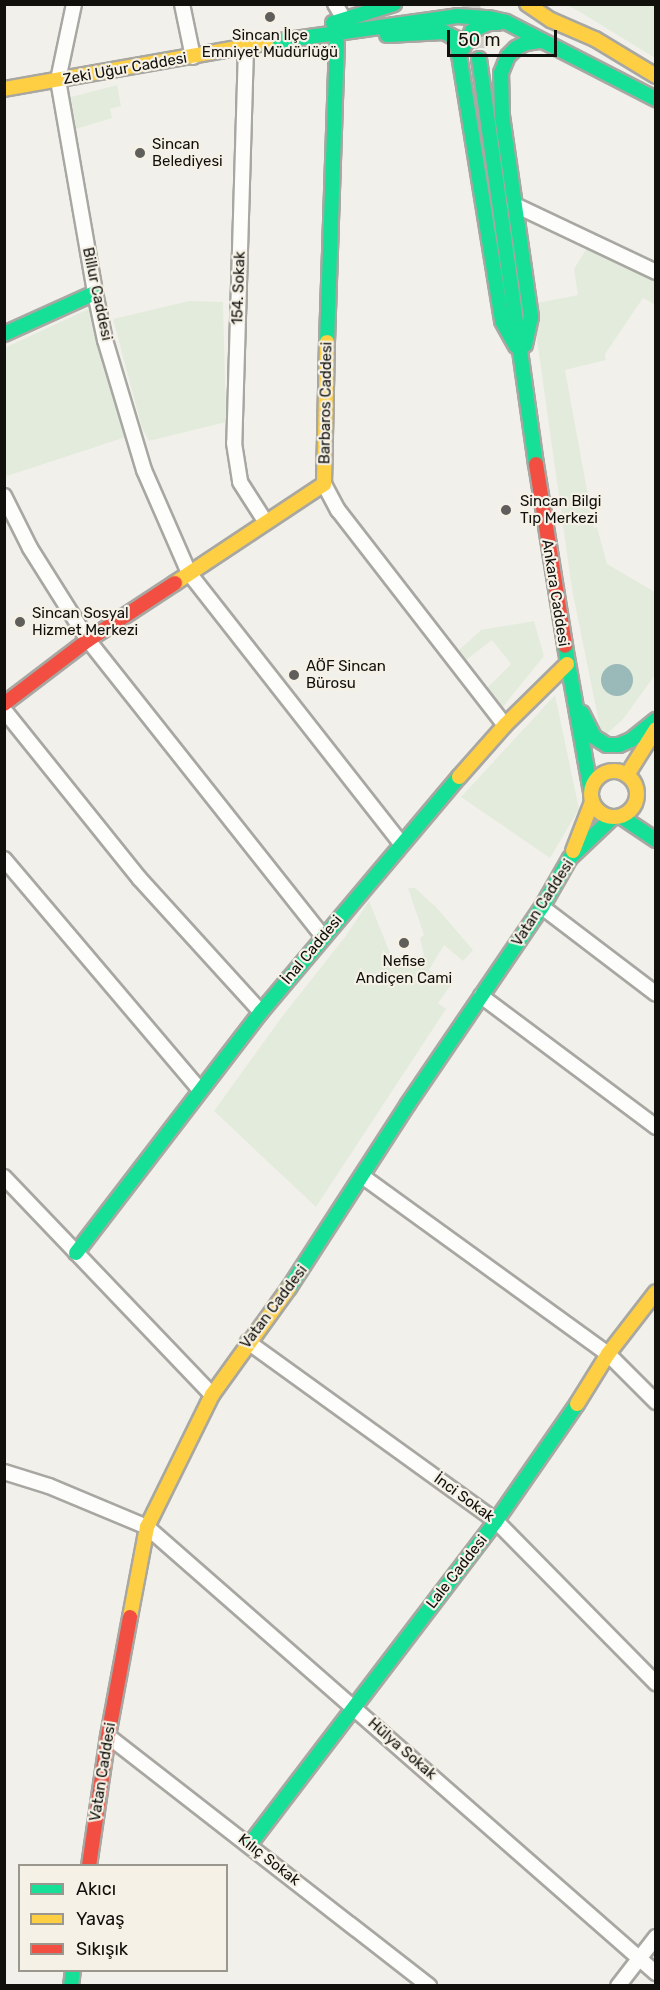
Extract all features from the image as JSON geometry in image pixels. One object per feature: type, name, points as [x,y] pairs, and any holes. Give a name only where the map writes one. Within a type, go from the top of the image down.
[{"type":"main road","points":[[295,38],[394,4]]},
{"type":"main road","points":[[527,4],[551,20],[595,39],[656,76]]},
{"type":"main road","points":[[548,4],[580,24],[595,39]]},
{"type":"main road","points":[[246,48],[295,38],[434,18],[478,17],[506,22],[656,99]]},
{"type":"main road","points":[[459,55],[472,31],[489,23],[506,22]]},
{"type":"main road","points":[[246,48],[268,52],[390,34],[444,32],[455,38],[502,321],[522,357]]},
{"type":"main road","points":[[522,357],[531,317],[502,116],[501,74],[508,56],[516,48],[526,43],[541,41]]},
{"type":"main road","name":"Barbaros Caddesi","points":[[4,704],[88,640],[324,484],[328,280],[337,42]]},
{"type":"main road","name":"Zeki Uğur Caddesi","points":[[4,89],[246,48]]},
{"type":"main road","name":"Ankara Caddesi","points":[[479,59],[567,663],[591,797]]},
{"type":"main road","points":[[4,334],[95,293]]},
{"type":"main road","name":"İnal Caddesi","points":[[76,1253],[261,1012],[401,843],[505,725],[567,663]]},
{"type":"main road","points":[[573,695],[594,737],[607,745],[619,745],[631,740],[656,720]]},
{"type":"main road","points":[[627,775],[656,729]]},
{"type":"main road","points":[[570,858],[591,797],[592,785],[601,775],[614,771],[627,775],[636,787],[632,807],[617,816]]},
{"type":"main road","points":[[591,797],[601,813],[617,816],[656,840]]},
{"type":"main road","name":"Vatan Caddesi","points":[[89,1864],[108,1736],[147,1527],[212,1395],[248,1342],[304,1269],[362,1176],[542,907],[570,858],[617,816]]},
{"type":"main road","name":"Lale Caddesi","points":[[250,1845],[496,1521],[553,1441],[608,1354],[656,1292]]},
{"type":"street","name":"Billur Caddesi","points":[[74,4],[58,80],[105,340],[144,470],[189,573],[401,843]]},
{"type":"street","points":[[182,4],[193,57]]},
{"type":"street","points":[[335,4],[344,20]]},
{"type":"street","name":"154. Sokak","points":[[246,48],[234,443],[240,482],[265,521]]},
{"type":"street","points":[[515,205],[656,272]]},
{"type":"street","points":[[324,484],[338,510],[505,725]]},
{"type":"street","points":[[4,496],[30,548],[88,640],[323,937]]},
{"type":"street","points":[[4,710],[139,878],[261,1012]]},
{"type":"street","points":[[4,859],[200,1089]]},
{"type":"street","points":[[542,907],[656,994]]},
{"type":"street","points":[[481,996],[656,1127]]},
{"type":"street","points":[[362,1176],[608,1354],[656,1402]]},
{"type":"street","points":[[4,1177],[212,1395]]},
{"type":"street","name":"İnci Sokak","points":[[248,1342],[496,1521],[656,1683]]},
{"type":"street","name":"Hülya Sokak","points":[[4,1472],[49,1486],[147,1527],[656,1973]]},
{"type":"street","name":"Kılıç Sokak","points":[[108,1736],[429,1986]]},
{"type":"street","points":[[618,1986],[656,1937]]},
{"type":"green space","points":[[567,5],[655,5],[655,58],[580,12]]},
{"type":"green space","points":[[117,85],[121,106],[110,109],[112,118],[76,129],[71,97]]},
{"type":"green space","points":[[588,246],[655,280],[655,305],[643,298],[605,354],[606,360],[565,370],[594,528],[597,527],[607,564],[655,592],[655,675],[624,718],[607,734],[600,728],[572,589],[532,304],[578,295],[574,269]]},
{"type":"green space","points":[[189,301],[223,302],[226,422],[149,441],[142,428],[113,319]]},
{"type":"green space","points":[[93,307],[100,347],[126,437],[7,476],[4,469],[4,348]]},
{"type":"green space","points":[[534,621],[544,656],[502,708],[486,689],[511,664],[492,640],[466,660],[459,650],[481,630]]},
{"type":"green space","points":[[555,695],[579,809],[550,858],[461,797]]},
{"type":"green space","points":[[408,888],[415,888],[436,907],[473,950],[463,961],[444,945],[429,970],[451,985],[438,1003],[446,1009],[316,1207],[214,1111],[281,1018],[345,937],[369,901],[395,965],[424,955],[420,938],[424,935]]},
{"type":"water","points":[[617,664],[628,669],[633,680],[628,691],[617,696],[606,691],[601,680],[606,669]]},
{"type":"tunnel","points":[[471,4],[479,59]]},
{"type":"traffic: fast","points":[[333,23],[394,4]]},
{"type":"traffic: fast","points":[[266,43],[457,16],[489,18],[506,22],[656,99]]},
{"type":"traffic: fast","points":[[498,23],[489,23],[472,31],[459,55],[502,321],[516,346]]},
{"type":"traffic: fast","points":[[387,35],[444,32],[455,38],[459,55]]},
{"type":"traffic: fast","points":[[525,345],[531,317],[502,116],[501,73],[508,56],[516,48],[526,43],[541,41]]},
{"type":"traffic: fast","points":[[327,342],[337,42]]},
{"type":"traffic: fast","points":[[479,59],[536,464]]},
{"type":"traffic: fast","points":[[4,334],[95,293]]},
{"type":"traffic: fast","points":[[565,646],[591,792]]},
{"type":"traffic: fast","points":[[582,713],[594,737],[607,745],[619,745],[631,740],[656,720]]},
{"type":"traffic: fast","points":[[76,1253],[261,1012],[459,777]]},
{"type":"traffic: fast","points":[[620,816],[656,840]]},
{"type":"traffic: fast","points":[[289,1288],[408,1104],[542,907],[570,858],[613,817]]},
{"type":"traffic: fast","points":[[250,1844],[496,1521],[577,1404]]},
{"type":"traffic: fast","points":[[71,1986],[73,1972]]},
{"type":"traffic: slow","points":[[527,4],[551,20],[595,39],[656,76]]},
{"type":"traffic: slow","points":[[4,89],[266,43]]},
{"type":"traffic: slow","points":[[175,583],[324,484],[327,342]]},
{"type":"traffic: slow","points":[[459,777],[505,725],[567,664]]},
{"type":"traffic: slow","points":[[627,775],[656,729]]},
{"type":"traffic: slow","points":[[614,771],[630,778],[637,794],[630,810],[614,817],[598,810],[591,794],[598,778],[614,771]]},
{"type":"traffic: slow","points":[[573,851],[592,802]]},
{"type":"traffic: slow","points":[[130,1617],[147,1527],[212,1395],[289,1288]]},
{"type":"traffic: slow","points":[[577,1404],[608,1354],[656,1292]]},
{"type":"traffic: jam","points":[[536,464],[565,646]]},
{"type":"traffic: jam","points":[[4,704],[88,640],[175,583]]},
{"type":"traffic: jam","points":[[89,1864],[108,1736],[130,1617]]},
{"type":"place","name":"Sincan İlçe Emniyet Müdürlüğü","points":[[270,17]]},
{"type":"place","name":"Sincan Belediyesi","points":[[140,153]]},
{"type":"place","name":"Sincan Bilgi Tıp Merkezi","points":[[506,510]]},
{"type":"place","name":"Sincan Sosyal Hizmet Merkezi","points":[[20,622]]},
{"type":"place","name":"AÖF Sincan Bürosu","points":[[294,675]]},
{"type":"place","name":"Nefise Andiçen Cami","points":[[404,943]]}]
